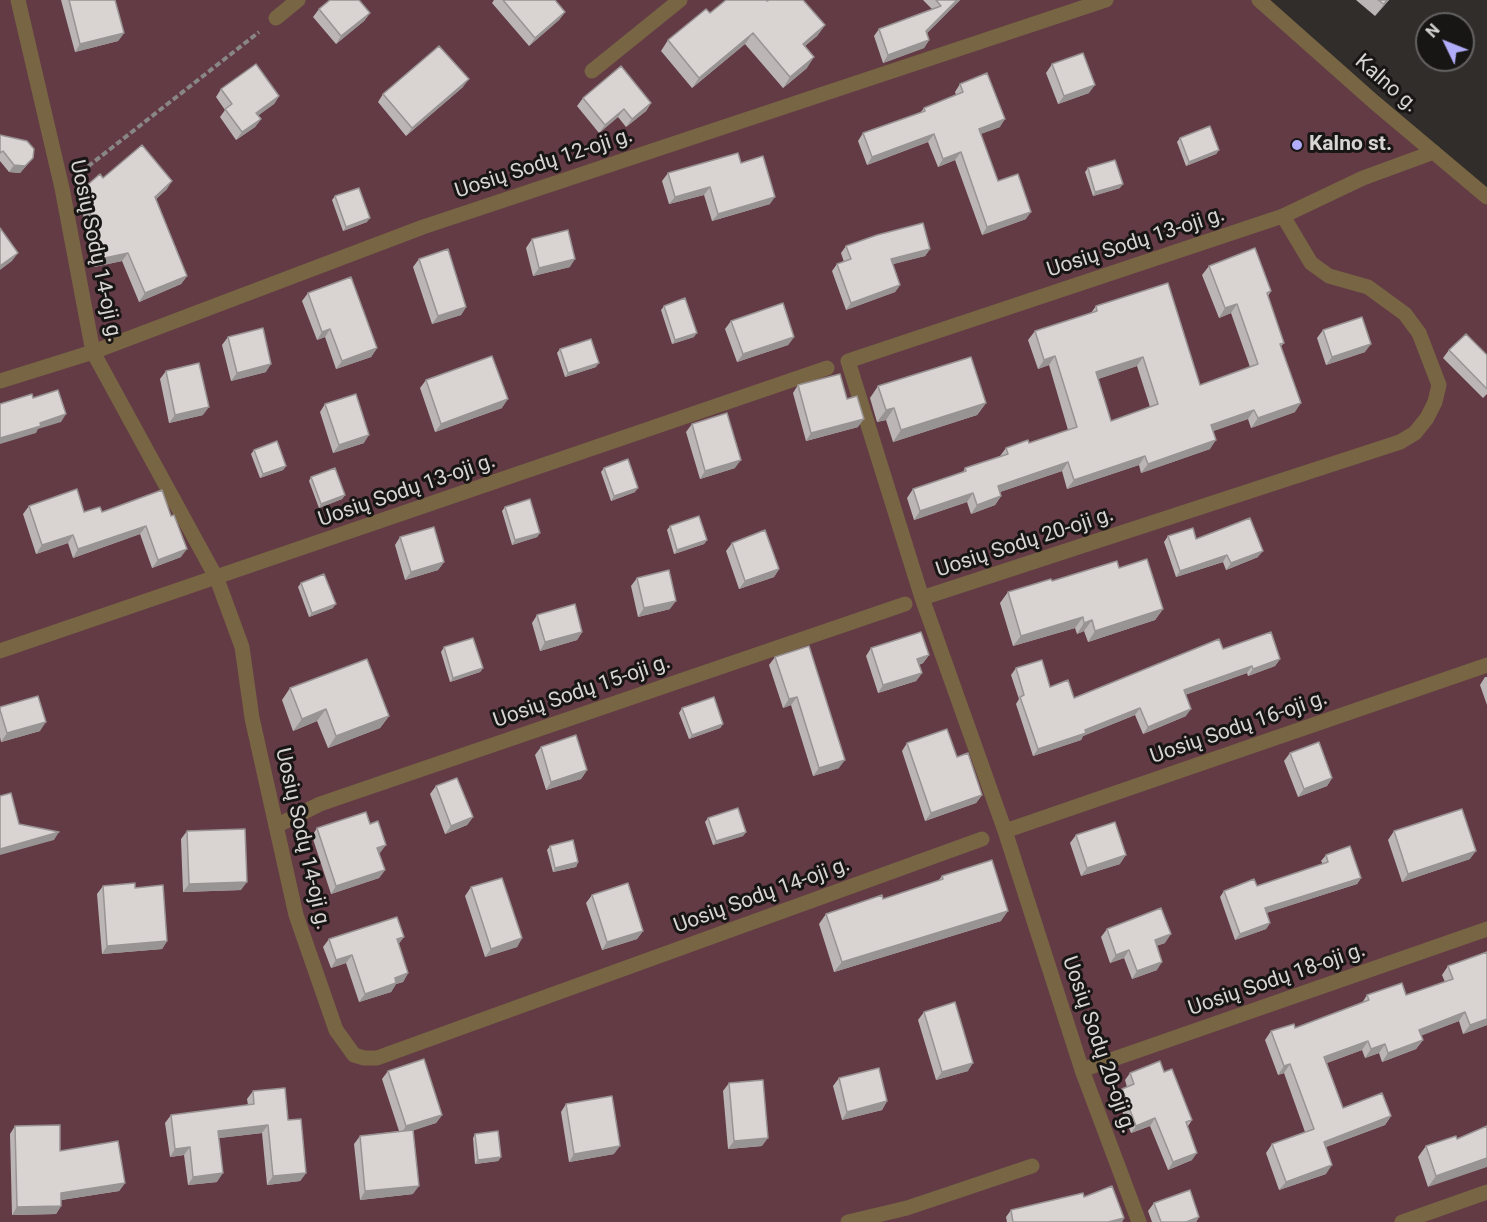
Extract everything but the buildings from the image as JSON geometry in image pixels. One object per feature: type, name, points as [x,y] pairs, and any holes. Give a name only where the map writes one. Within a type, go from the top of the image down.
[{"type":"street","name":"Uosių Sodų 14-oji g.","points":[[18,0],[62,188],[93,352],[217,579],[242,647],[252,718],[296,915],[336,1030],[354,1054],[364,1058],[377,1058],[982,839]]},
{"type":"street","points":[[276,18],[298,0]]},
{"type":"street","points":[[592,71],[680,0]]},
{"type":"street","name":"Uosių Sodų 12-oji g.","points":[[0,381],[93,352],[423,227],[1106,0]]},
{"type":"street","name":"Kalno g.","points":[[1259,0],[1487,197]]},
{"type":"street","name":"Uosių Sodų 13-oji g.","points":[[922,598],[848,361],[1283,216],[1363,178],[1434,152]]},
{"type":"street","name":"Uosių Sodų 20-oji g.","points":[[1139,1222],[1082,1070],[1005,831],[922,598],[1400,442],[1415,433],[1431,410],[1439,385],[1419,333],[1405,315],[1387,299],[1368,287],[1329,276],[1311,263],[1283,216]]},
{"type":"street","name":"Uosių Sodų 13-oji g.","points":[[0,651],[217,579],[827,368]]},
{"type":"street","name":"Uosių Sodų 15-oji g.","points":[[276,826],[320,804],[905,604]]},
{"type":"street","name":"Uosių Sodų 16-oji g.","points":[[1005,831],[1487,665]]},
{"type":"street","name":"Uosių Sodų 18-oji g.","points":[[1082,1070],[1487,929]]},
{"type":"street","points":[[848,1222],[908,1208],[1032,1166]]},
{"type":"street","points":[[1402,1222],[1487,1192]]},
{"type":"path","points":[[62,188],[276,18]]},
{"type":"shaded area","points":[[0,0],[1264,0],[1487,198],[1487,1222],[0,1222]]},
{"type":"place","name":"Kalno st.","points":[[1297,145]]}]
